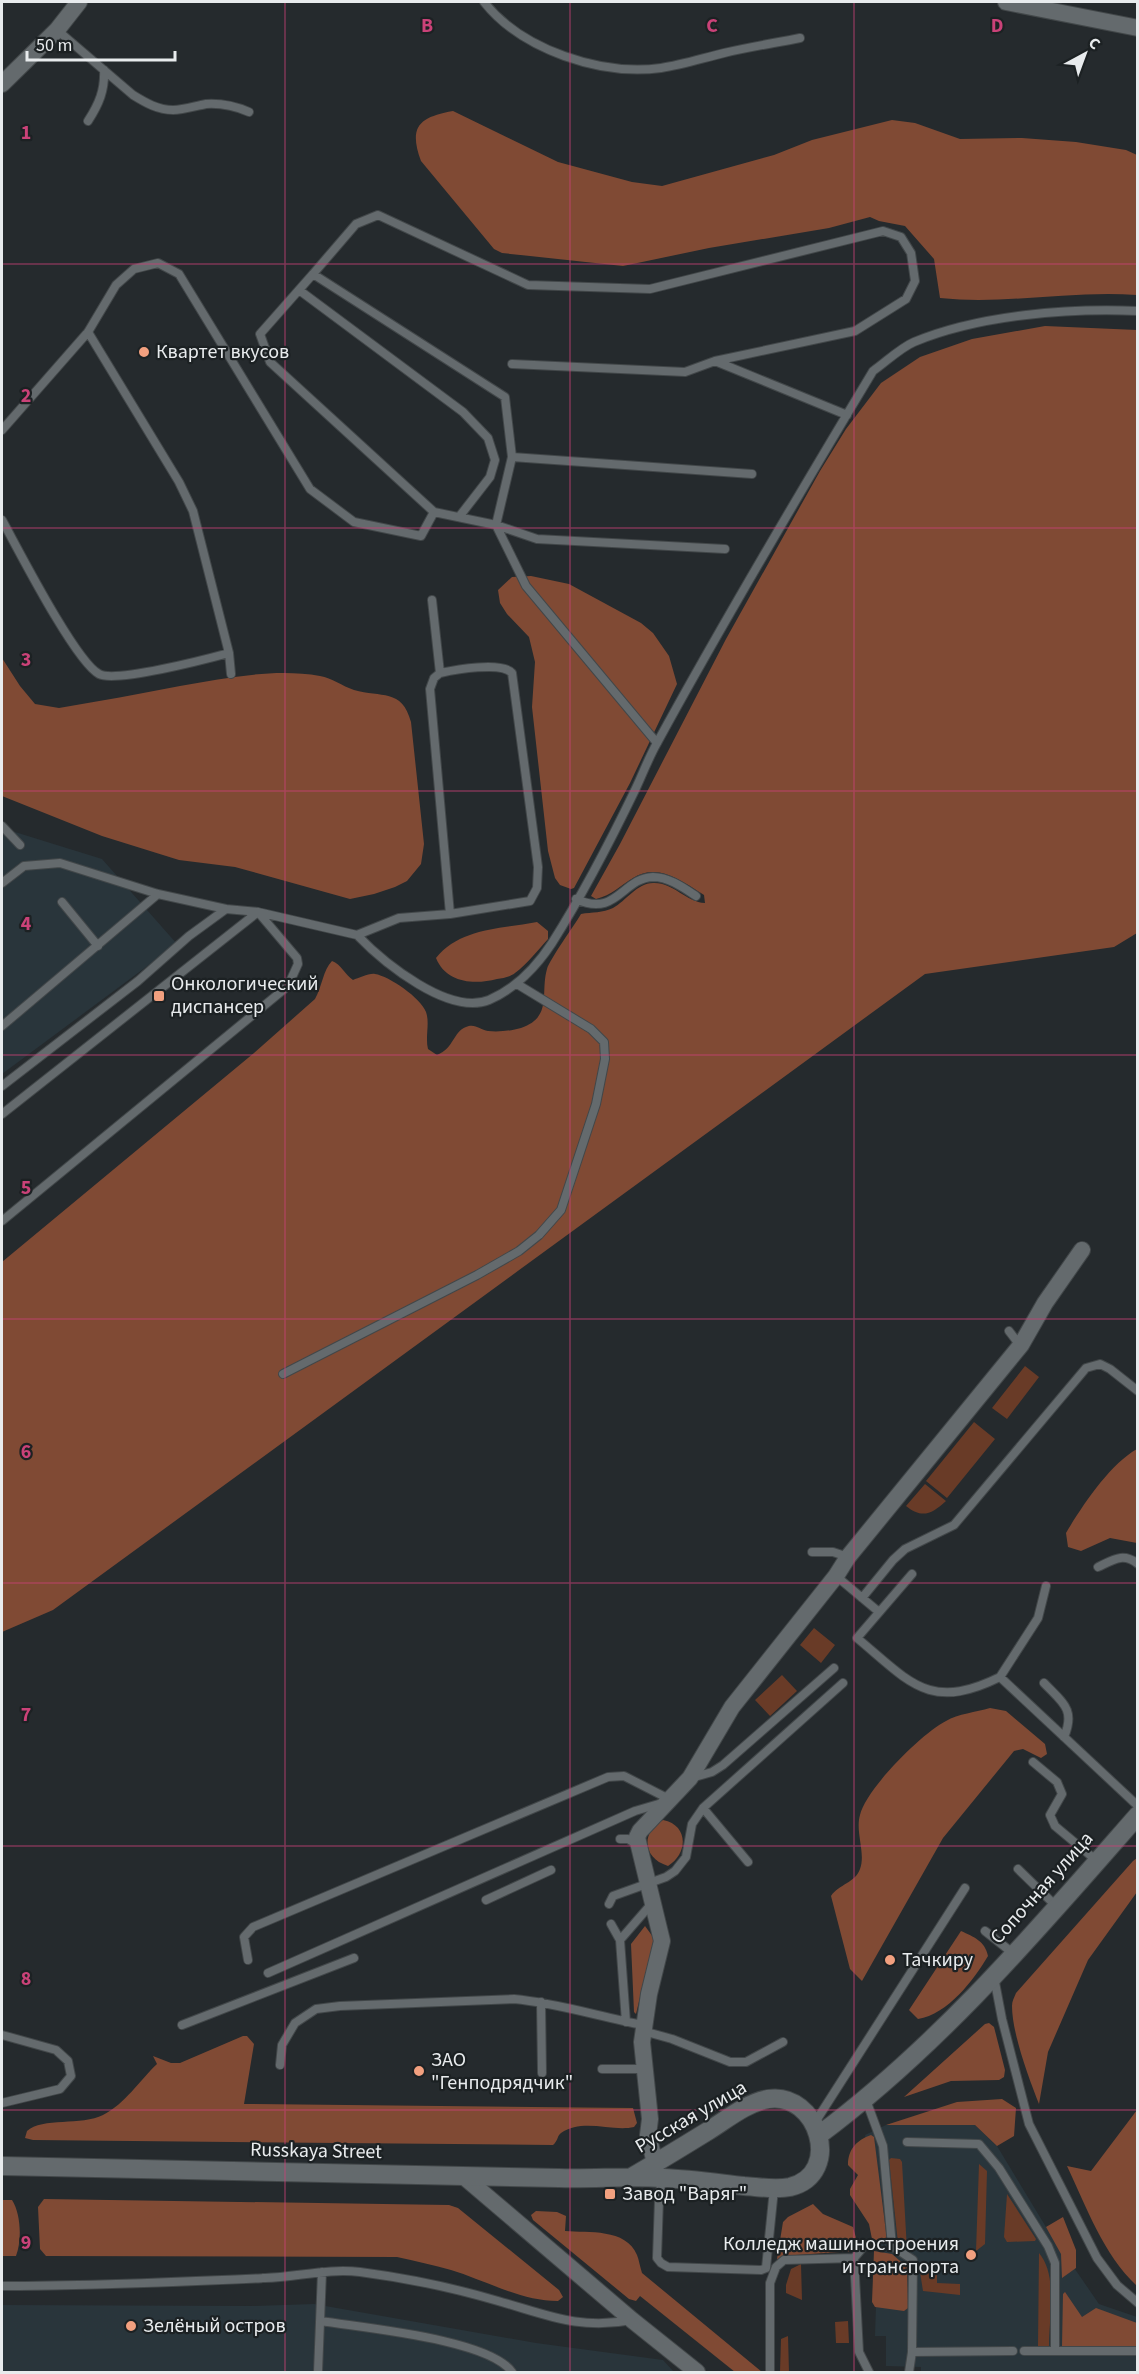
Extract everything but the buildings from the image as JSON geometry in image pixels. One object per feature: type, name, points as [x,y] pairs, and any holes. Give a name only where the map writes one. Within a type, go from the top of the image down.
[{"type":"main road","name":"Сопочная улица","points":[[817,2129],[866,2100],[994,1977],[1137,1815]]},
{"type":"main road","name":"Русская улица","points":[[630,2178],[659,2170],[739,2112],[764,2100],[777,2098],[789,2100],[807,2113],[817,2129],[821,2148],[818,2162],[811,2175],[800,2184],[774,2189],[659,2170]]},
{"type":"main road","name":"Russkaya Street","points":[[2,2166],[630,2178]]},
{"type":"street","points":[[2,84],[57,30],[80,2]]},
{"type":"street","points":[[1006,2],[1137,28]]},
{"type":"street","points":[[659,2170],[648,2135],[650,2119],[642,2028],[662,1941],[637,1837],[640,1831],[690,1779],[732,1707],[836,1576],[848,1557],[1015,1353],[1045,1303],[1082,1250]]},
{"type":"street","points":[[463,2176],[697,2373]]},
{"type":"lane","points":[[484,2],[507,25],[545,49],[574,60],[601,66],[661,68],[800,38]]},
{"type":"lane","points":[[57,30],[133,95],[162,109],[176,110],[208,104],[232,105],[249,112]]},
{"type":"lane","points":[[88,121],[98,105],[105,86],[104,70]]},
{"type":"lane","points":[[512,364],[685,372],[715,361],[855,331],[906,299],[915,281],[911,253],[901,237],[883,231],[650,289],[528,285],[378,215],[356,224],[260,334],[270,362],[434,512],[496,525],[537,539],[725,549]]},
{"type":"lane","points":[[2,430],[88,332],[116,285],[134,269],[158,263],[179,274],[310,489],[354,522],[421,536],[434,512]]},
{"type":"lane","points":[[313,274],[505,397],[512,457],[496,525],[526,586],[657,743]]},
{"type":"lane","points":[[299,290],[456,406],[488,438],[495,460],[490,477],[459,517]]},
{"type":"lane","points":[[2,883],[24,866],[60,863],[158,894],[226,909],[258,912],[357,935],[406,978],[458,1002],[471,1004],[487,1001],[517,984],[552,943],[611,839],[657,743],[873,371],[912,343],[968,324],[1031,315],[1137,311]]},
{"type":"lane","points":[[88,332],[179,482],[193,511],[229,653],[231,674]]},
{"type":"lane","points":[[715,361],[847,415]]},
{"type":"lane","points":[[512,457],[752,474]]},
{"type":"lane","points":[[2,520],[77,651],[99,674],[120,677],[229,653]]},
{"type":"lane","points":[[432,600],[440,673]]},
{"type":"lane","points":[[357,935],[399,918],[450,914],[531,901],[537,888],[538,867],[512,673],[509,669],[495,667],[440,673],[434,678],[430,689],[450,914]]},
{"type":"lane","points":[[2,826],[20,845]]},
{"type":"lane","points":[[576,899],[592,905],[602,904],[621,895],[633,885],[654,877],[675,883],[696,896]]},
{"type":"lane","points":[[2,1026],[158,894]]},
{"type":"lane","points":[[62,903],[98,946]]},
{"type":"lane","points":[[2,1086],[138,981],[189,936],[226,909]]},
{"type":"lane","points":[[2,1114],[258,912]]},
{"type":"lane","points":[[2,1221],[288,986],[298,964],[297,958],[258,912]]},
{"type":"lane","points":[[282,1374],[477,1275],[519,1251],[539,1235],[561,1210],[597,1104],[605,1059],[604,1042],[591,1029],[517,984]]},
{"type":"lane","points":[[1009,1331],[1019,1344],[1015,1353]]},
{"type":"lane","points":[[862,1598],[905,1549],[954,1525],[1086,1368],[1100,1364],[1110,1369],[1137,1391]]},
{"type":"lane","points":[[812,1552],[833,1552],[848,1557]]},
{"type":"lane","points":[[1098,1568],[1119,1557],[1130,1558],[1137,1564]]},
{"type":"lane","points":[[912,1574],[857,1638],[912,1684],[933,1692],[954,1692],[980,1686],[1000,1677],[1038,1618],[1046,1586]]},
{"type":"lane","points":[[836,1576],[879,1612]]},
{"type":"lane","points":[[690,1779],[712,1772],[723,1765],[834,1668]]},
{"type":"lane","points":[[1000,1677],[1137,1806]]},
{"type":"lane","points":[[609,1904],[613,1896],[666,1877],[686,1857],[692,1824],[703,1808],[843,1683]]},
{"type":"lane","points":[[1044,1683],[1069,1713],[1070,1720],[1064,1737]]},
{"type":"lane","points":[[1033,1762],[1057,1782],[1062,1794],[1050,1815],[1055,1826],[1097,1861]]},
{"type":"lane","points":[[248,1960],[244,1937],[253,1927],[608,1777],[624,1776],[671,1800]]},
{"type":"lane","points":[[268,1973],[635,1811],[671,1800]]},
{"type":"lane","points":[[703,1808],[748,1862]]},
{"type":"lane","points":[[620,1839],[628,1839],[639,1846]]},
{"type":"lane","points":[[1018,1869],[1057,1907]]},
{"type":"lane","points":[[486,1900],[551,1870]]},
{"type":"lane","points":[[817,2129],[965,1888]]},
{"type":"lane","points":[[620,1940],[653,1902]]},
{"type":"lane","points":[[611,1924],[620,1940],[626,2022]]},
{"type":"lane","points":[[985,1931],[1014,1954]]},
{"type":"lane","points":[[182,2025],[354,1958]]},
{"type":"lane","points":[[994,1977],[1002,2019],[1029,2124],[1097,2258],[1117,2285],[1137,2303]]},
{"type":"lane","points":[[280,2066],[282,2045],[295,2023],[316,2009],[340,2006],[514,1999],[542,2002],[626,2022],[730,2062],[746,2062],[783,2042]]},
{"type":"lane","points":[[542,2002],[542,2073]]},
{"type":"lane","points":[[2,2035],[56,2050],[68,2061],[71,2076],[60,2090],[2,2103]]},
{"type":"lane","points":[[602,2069],[644,2069]]},
{"type":"lane","points":[[866,2100],[883,2146],[892,2246],[913,2260],[912,2352],[909,2373]]},
{"type":"lane","points":[[907,2142],[979,2144],[999,2168],[1048,2246],[1055,2263],[1055,2351]]},
{"type":"lane","points":[[659,2170],[657,2258],[668,2267],[761,2270],[766,2268],[774,2189]]},
{"type":"lane","points":[[770,2373],[770,2283],[776,2267],[784,2260],[854,2258],[866,2245]]},
{"type":"lane","points":[[854,2258],[859,2352],[869,2373]]},
{"type":"lane","points":[[318,2373],[322,2272]]},
{"type":"lane","points":[[2,2286],[58,2286],[359,2272],[426,2284],[498,2301],[575,2323],[613,2324],[632,2320]]},
{"type":"lane","points":[[321,2321],[443,2341],[486,2353],[507,2366],[512,2373]]},
{"type":"lane","points":[[1024,2350],[1137,2351]]},
{"type":"lane","points":[[912,2352],[1013,2351]]},
{"type":"shaded area","points":[[453,111],[558,162],[632,182],[662,186],[774,155],[812,140],[892,120],[915,123],[960,139],[1022,138],[1076,142],[1126,150],[1137,155],[1137,295],[1088,294],[989,300],[940,298],[934,259],[905,226],[870,217],[829,228],[709,248],[623,266],[502,253],[494,249],[421,161],[416,139],[420,125],[432,116]]},
{"type":"shaded area","points":[[1045,326],[1137,330],[1137,933],[1114,947],[925,974],[53,1610],[2,1632],[2,1262],[254,1053],[315,999],[332,961],[353,980],[375,974],[388,979],[418,1000],[426,1012],[428,1021],[428,1049],[437,1055],[443,1052],[458,1032],[466,1027],[475,1026],[488,1031],[509,1031],[521,1028],[538,1018],[543,1003],[545,978],[549,964],[581,914],[613,908],[637,889],[653,883],[667,886],[698,902],[705,903],[704,895],[688,885],[670,876],[652,872],[633,878],[602,897],[596,899],[591,896],[726,639],[820,471],[846,429],[881,383],[920,357],[972,339]]},
{"type":"shaded area","points":[[531,576],[569,584],[641,623],[653,633],[669,656],[677,684],[630,783],[574,888],[571,889],[560,885],[555,878],[548,851],[532,707],[535,662],[529,637],[507,614],[500,603],[498,590],[512,577]]},
{"type":"shaded area","points":[[2,658],[35,704],[59,708],[232,677],[285,673],[324,677],[354,690],[396,699],[407,711],[411,722],[424,844],[421,864],[407,881],[395,887],[350,899],[235,867],[179,860],[102,836],[2,796]]},
{"type":"shaded area","points":[[2,828],[102,859],[177,944],[2,1074]]},
{"type":"shaded area","points":[[537,922],[548,931],[548,939],[524,965],[509,976],[470,982],[447,973],[436,958],[446,948],[469,935]]},
{"type":"shaded area","points":[[1025,1366],[1039,1377],[1007,1419],[992,1408]]},
{"type":"shaded area","points":[[974,1422],[995,1439],[947,1498],[926,1481]]},
{"type":"shaded area","points":[[1137,1449],[1137,1543],[1110,1538],[1081,1551],[1068,1547],[1066,1533],[1088,1499],[1107,1475]]},
{"type":"shaded area","points":[[925,1484],[946,1501],[931,1512],[922,1514],[906,1506]]},
{"type":"shaded area","points":[[814,1628],[835,1645],[821,1663],[800,1645]]},
{"type":"shaded area","points":[[782,1675],[797,1691],[770,1716],[755,1700]]},
{"type":"shaded area","points":[[990,1708],[1006,1711],[1045,1744],[1047,1754],[1041,1758],[1023,1749],[1014,1751],[943,1838],[862,1981],[850,1969],[831,1896],[858,1874],[860,1869],[862,1856],[859,1822],[864,1804],[896,1763],[936,1727],[956,1717]]},
{"type":"shaded area","points":[[663,1820],[678,1828],[683,1840],[675,1861],[668,1866],[653,1857],[648,1844],[651,1831]]},
{"type":"shaded area","points":[[1137,1858],[1137,1892],[1088,1960],[1048,2052],[1039,2104],[1018,2042],[1013,2017],[1013,1999]]},
{"type":"shaded area","points":[[645,1926],[653,1937],[653,1943],[636,2014],[634,2012],[631,1944]]},
{"type":"shaded area","points":[[961,1931],[982,1943],[988,1956],[959,1995],[939,2011],[918,2019],[909,2010]]},
{"type":"shaded area","points":[[989,2023],[994,2027],[1005,2070],[1004,2077],[999,2080],[951,2081],[904,2097],[985,2024]]},
{"type":"shaded area","points":[[247,2036],[254,2044],[244,2104],[633,2108],[637,2123],[634,2127],[625,2128],[579,2126],[560,2134],[553,2145],[33,2140],[25,2138],[27,2131],[42,2124],[94,2118],[111,2110],[157,2064],[153,2056],[171,2063],[180,2063]]},
{"type":"shaded area","points":[[1002,2099],[1016,2108],[1014,2136],[997,2146],[975,2125],[886,2125],[957,2102]]},
{"type":"shaded area","points":[[1137,2110],[1137,2286],[1105,2245],[1067,2166],[1091,2171]]},
{"type":"shaded area","name":"Колледж машиностроения и транспорта","points":[[886,2125],[975,2125],[997,2146],[1046,2227],[1099,2304],[1137,2317],[1137,2372],[921,2372],[921,2367],[886,2366],[886,2336],[875,2336],[878,2245],[865,2135]]},
{"type":"shaded area","points":[[871,2135],[874,2137],[887,2240],[883,2242],[872,2239],[869,2224],[850,2195],[850,2189],[858,2175],[848,2165],[850,2154],[858,2142]]},
{"type":"shaded area","points":[[891,2158],[900,2159],[902,2162],[907,2250],[905,2251],[898,2243],[889,2160]]},
{"type":"shaded area","points":[[979,2164],[987,2171],[985,2244],[976,2251]]},
{"type":"shaded area","points":[[1007,2194],[1036,2239],[1035,2241],[1007,2242],[1004,2237]]},
{"type":"shaded area","points":[[44,2199],[449,2205],[458,2208],[559,2290],[563,2297],[558,2301],[531,2298],[451,2270],[397,2257],[46,2256],[40,2249],[38,2207]]},
{"type":"shaded area","points":[[2,2200],[12,2200],[19,2220],[20,2235],[16,2256],[2,2256]]},
{"type":"shaded area","points":[[813,2204],[823,2214],[853,2227],[858,2245],[854,2251],[796,2255],[777,2259],[783,2222]]},
{"type":"shaded area","points":[[536,2211],[557,2212],[566,2216],[565,2231],[595,2232],[624,2240],[632,2246],[637,2255],[642,2273],[762,2372],[735,2372],[640,2296],[636,2301],[629,2299],[533,2220],[531,2215]]},
{"type":"shaded area","points":[[1063,2217],[1076,2250],[1076,2268],[1062,2278],[1061,2254],[1046,2227]]},
{"type":"shaded area","points":[[874,2251],[892,2254],[907,2267],[908,2308],[904,2311],[875,2307],[872,2302]]},
{"type":"shaded area","points":[[1039,2253],[1045,2262],[1051,2285],[1049,2346],[1038,2346]]},
{"type":"shaded area","points":[[801,2264],[802,2300],[786,2293],[791,2269]]},
{"type":"shaded area","points":[[920,2272],[937,2273],[937,2283],[960,2284],[960,2295],[923,2291]]},
{"type":"shaded area","points":[[1065,2292],[1082,2317],[1096,2308],[1137,2323],[1137,2347],[1062,2346],[1063,2294]]},
{"type":"shaded area","points":[[314,2304],[536,2343],[663,2360],[674,2372],[2,2372],[2,2305],[253,2306]]},
{"type":"shaded area","points":[[848,2321],[849,2343],[836,2343],[835,2322]]},
{"type":"shaded area","points":[[788,2336],[789,2372],[780,2372],[781,2339]]},
{"type":"place","name":"Квартет вкусов","points":[[144,352]]},
{"type":"place","name":"Онкологический диспансер","points":[[159,996]]},
{"type":"place","name":"Тачкиру","points":[[890,1960]]},
{"type":"place","name":"ЗАО \"Генподрядчик\"","points":[[419,2071]]},
{"type":"place","name":"Завод \"Варяг\"","points":[[610,2194]]},
{"type":"place","name":"Колледж машиностроения и транспорта","points":[[971,2255]]},
{"type":"place","name":"Зелёный остров","points":[[131,2326]]}]
